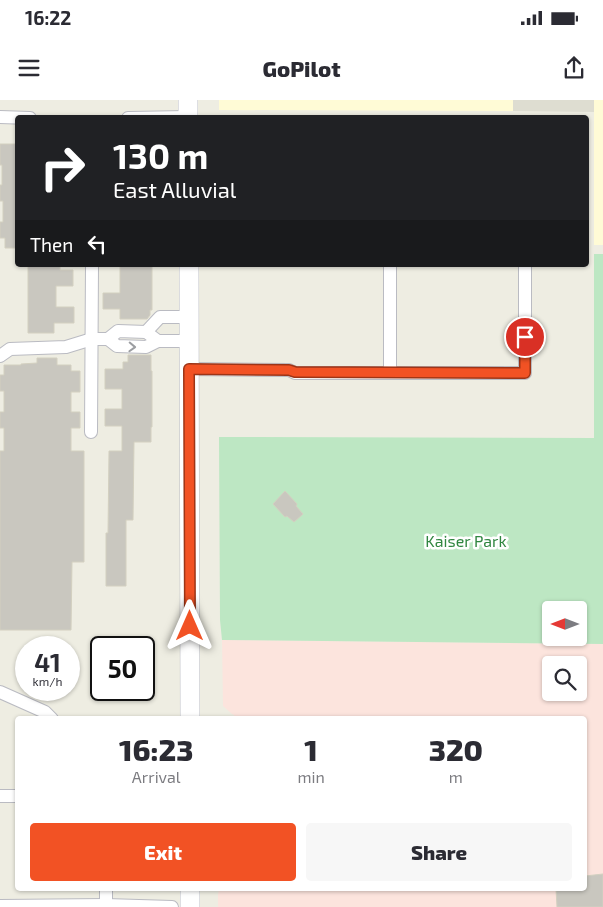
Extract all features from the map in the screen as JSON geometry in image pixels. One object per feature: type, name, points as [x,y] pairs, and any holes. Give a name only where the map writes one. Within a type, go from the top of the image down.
[{"type":"main road","points":[[188,100],[188,115]]},
{"type":"main road","points":[[189,267],[190,716]]},
{"type":"main road","points":[[190,891],[190,907]]},
{"type":"street","points":[[0,117],[15,118]]},
{"type":"street","points":[[91,432],[92,267]]},
{"type":"street","points":[[390,267],[390,373]]},
{"type":"street","points":[[189,369],[289,370],[295,372],[525,373],[525,267]]},
{"type":"street","points":[[146,332],[160,318],[189,317]]},
{"type":"street","points":[[108,339],[118,331],[146,332],[158,341]]},
{"type":"street","points":[[0,356],[10,349],[66,347],[92,339],[108,339],[117,346],[146,347],[158,341],[189,341]]},
{"type":"street","points":[[0,692],[45,712],[49,716]]},
{"type":"street","points":[[0,796],[15,796]]},
{"type":"street","points":[[106,891],[106,904]]},
{"type":"street","points":[[3,906],[106,904],[172,907]]},
{"type":"shaded area","points":[[219,100],[513,100],[513,111],[219,110]]},
{"type":"shaded area","points":[[513,100],[594,100],[594,112],[513,111]]},
{"type":"shaded area","points":[[594,100],[603,100],[603,245],[594,245]]},
{"type":"shaded area","points":[[222,640],[542,643],[542,646],[588,646],[588,644],[603,644],[603,907],[218,907],[219,891],[587,891],[587,716],[234,715],[223,706]]},
{"type":"green space","name":"Kaiser Park","points":[[594,254],[603,254],[603,644],[588,644],[588,601],[542,601],[542,643],[222,640],[220,620],[219,437],[594,438]]},
{"type":"building","points":[[0,144],[15,144],[15,248],[5,248],[5,238],[0,238],[0,222],[3,222],[3,201],[0,201],[2,165],[0,165]]},
{"type":"building","points":[[28,267],[60,267],[60,270],[73,270],[73,286],[56,286],[56,307],[74,307],[74,323],[54,323],[54,333],[28,333]]},
{"type":"building","points":[[120,267],[152,267],[152,310],[150,310],[150,315],[147,319],[120,319],[120,309],[103,309],[103,293],[120,293]]},
{"type":"building","points":[[128,355],[151,355],[151,442],[134,442],[133,520],[126,520],[126,586],[106,586],[109,451],[122,451],[122,426],[105,426],[105,409],[122,409],[122,389],[105,389],[105,369],[123,369],[123,362],[128,362]]},
{"type":"building","points":[[37,358],[57,358],[57,365],[71,365],[71,371],[80,371],[80,392],[71,392],[71,412],[80,412],[80,428],[71,428],[71,451],[84,451],[84,562],[72,562],[71,630],[0,630],[0,451],[4,451],[4,428],[0,428],[0,412],[4,412],[4,391],[0,391],[0,375],[4,375],[4,365],[37,363]]},
{"type":"building","points":[[285,491],[303,514],[294,522],[287,516],[285,517],[273,504]]},
{"type":"building","points":[[603,874],[603,907],[557,907],[556,891],[587,891],[587,876]]},
{"type":"route","points":[[190,626],[189,369],[289,370],[295,372],[525,373],[525,337]]}]
